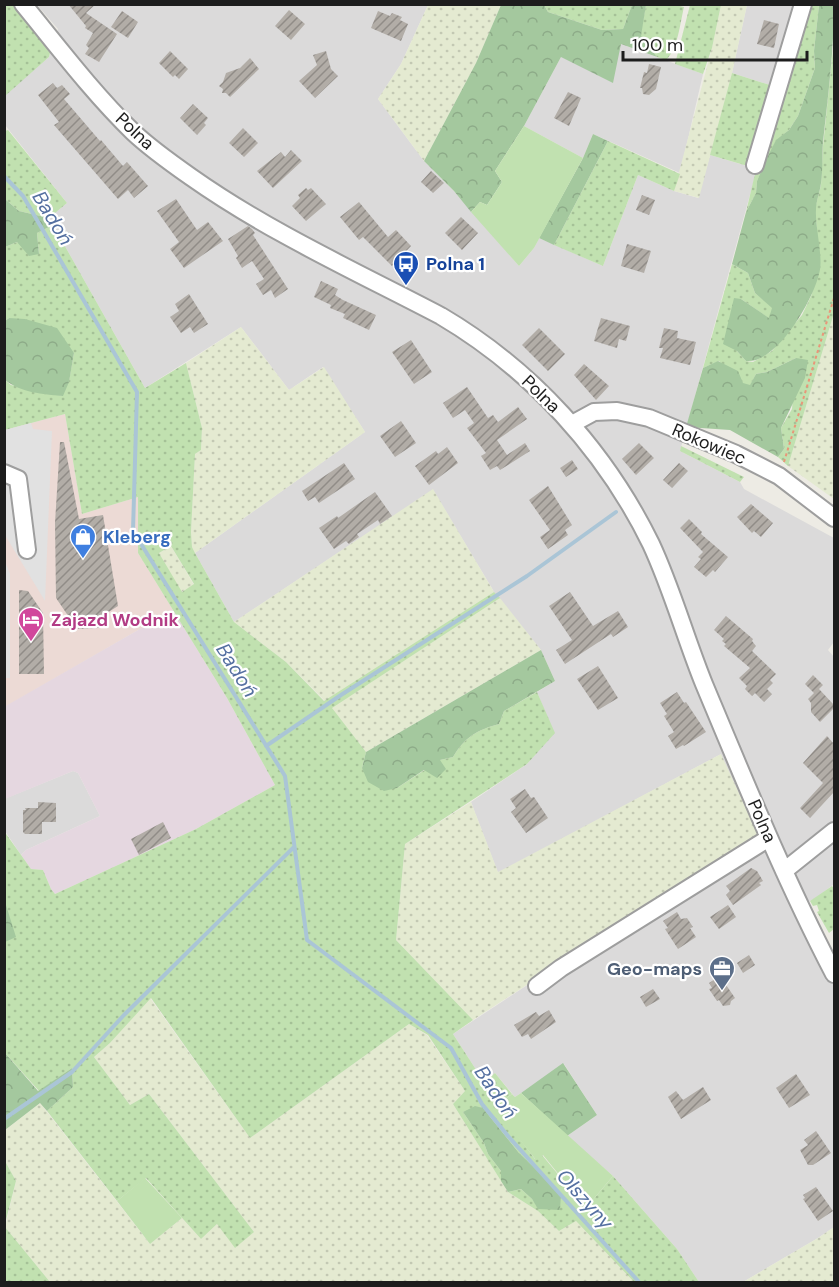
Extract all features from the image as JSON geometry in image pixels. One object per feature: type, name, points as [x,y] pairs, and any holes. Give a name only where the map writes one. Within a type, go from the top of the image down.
[{"type":"street","name":"Polna","points":[[24,4],[78,73],[134,132],[160,155],[215,194],[262,221],[465,330],[524,377],[572,424],[602,462],[636,514],[652,546],[694,657],[769,838],[834,974]]},
{"type":"street","points":[[755,165],[803,4]]},
{"type":"street","name":"Rokowiec","points":[[572,424],[594,412],[617,411],[649,418],[736,454],[779,476],[834,518]]},
{"type":"street","points":[[4,473],[18,479],[27,550]]},
{"type":"street","points":[[784,872],[834,831]]},
{"type":"street","points":[[537,986],[561,968],[769,838]]},
{"type":"path","points":[[779,476],[834,298]]},
{"type":"shaded area","points":[[37,5],[428,5],[401,64],[378,99],[424,161],[454,191],[519,266],[539,238],[603,266],[638,175],[674,191],[698,198],[710,155],[757,169],[680,451],[740,482],[744,489],[834,538],[834,642],[828,650],[834,657],[834,884],[816,898],[795,909],[834,986],[834,1227],[818,1238],[743,1282],[699,1282],[677,1249],[613,1176],[567,1136],[597,1115],[564,1064],[515,1097],[495,1073],[484,1082],[453,1034],[594,941],[721,754],[498,873],[471,802],[527,764],[554,733],[537,692],[555,681],[541,650],[496,595],[433,490],[234,622],[195,553],[365,432],[323,367],[289,390],[241,327],[145,388],[49,218],[67,203],[5,125],[4,96],[49,57],[58,29]]},
{"type":"shaded area","points":[[747,5],[800,5],[776,87],[732,73]]},
{"type":"shaded area","points":[[621,44],[703,74],[680,173],[593,134],[583,158],[524,126],[561,57]]},
{"type":"shaded area","points":[[65,414],[82,514],[138,497],[138,553],[173,610],[5,707],[5,430]]},
{"type":"shaded area","points":[[31,423],[33,429],[52,431],[45,601],[5,535],[5,430]]},
{"type":"shaded area","points":[[4,559],[10,574],[10,678],[4,678]]},
{"type":"shaded area","points":[[173,610],[227,698],[275,785],[196,829],[55,894],[43,870],[31,869],[21,855],[26,850],[100,816],[78,773],[73,771],[5,799],[4,707]]},
{"type":"shaded area","points":[[73,771],[78,773],[100,816],[26,850],[21,855],[5,831],[4,799]]},
{"type":"green space","points":[[5,5],[14,5],[51,49],[49,57],[5,96]]},
{"type":"green space","points":[[428,5],[501,5],[476,63],[424,161],[378,99],[401,64]]},
{"type":"green space","points":[[501,5],[544,5],[548,12],[602,30],[623,29],[632,5],[646,5],[641,36],[657,57],[621,44],[613,83],[561,57],[524,126],[495,171],[502,182],[487,205],[480,202],[471,212],[424,161],[476,63]]},
{"type":"green space","points":[[544,5],[632,5],[623,29],[602,30],[548,12]]},
{"type":"green space","points":[[646,5],[684,7],[676,43],[666,60],[657,57],[640,36]]},
{"type":"green space","points":[[690,5],[721,5],[712,48],[703,74],[675,64]]},
{"type":"green space","points":[[721,5],[747,5],[732,73],[699,198],[674,191],[712,48]]},
{"type":"green space","points":[[806,5],[819,5],[814,51],[815,68],[798,116],[789,130],[776,141],[757,181],[756,193],[746,212],[754,178]]},
{"type":"green space","points":[[819,5],[834,5],[834,22],[822,178],[816,207],[819,274],[801,314],[781,342],[758,359],[746,361],[737,351],[723,344],[734,298],[741,299],[769,318],[772,308],[755,293],[748,273],[732,264],[746,212],[756,193],[757,181],[765,162],[776,140],[789,130],[798,116],[815,68],[814,51]]},
{"type":"green space","points":[[834,39],[834,313],[788,466],[778,457],[784,449],[781,428],[792,409],[796,358],[767,372],[756,374],[750,386],[743,384],[719,361],[703,368],[732,264],[748,273],[755,293],[773,308],[770,319],[741,299],[737,351],[746,361],[753,362],[772,351],[802,315],[812,294],[817,230],[815,209],[821,185]]},
{"type":"green space","points":[[732,73],[776,87],[751,167],[710,155]]},
{"type":"green space","points":[[524,126],[583,158],[534,248],[519,266],[471,212],[480,202],[487,205],[502,182],[495,171]]},
{"type":"green space","points":[[8,130],[67,203],[49,218],[19,211],[5,199],[5,131]]},
{"type":"green space","points":[[593,134],[608,141],[554,245],[539,238],[583,158]]},
{"type":"green space","points":[[608,141],[680,174],[674,191],[638,175],[603,266],[554,245]]},
{"type":"green space","points":[[5,199],[19,211],[49,218],[53,225],[37,233],[39,254],[29,256],[17,242],[5,247]]},
{"type":"green space","points":[[53,225],[145,388],[186,363],[202,428],[201,450],[195,454],[192,547],[234,622],[286,662],[324,701],[494,592],[500,598],[332,708],[366,752],[362,768],[397,788],[440,760],[453,757],[472,735],[499,724],[504,711],[537,692],[555,733],[527,764],[405,844],[396,940],[473,1020],[453,1034],[484,1082],[495,1073],[512,1094],[495,1106],[535,1159],[542,1155],[586,1208],[613,1176],[677,1249],[699,1282],[634,1282],[576,1221],[559,1231],[538,1211],[508,1192],[521,1189],[539,1209],[519,1153],[483,1108],[463,1112],[501,1171],[501,1181],[453,1104],[465,1091],[428,1035],[409,1024],[250,1138],[151,998],[94,1057],[130,1105],[149,1094],[254,1232],[235,1248],[217,1224],[201,1239],[146,1178],[117,1201],[47,1111],[73,1087],[72,1068],[39,1091],[5,1053],[4,831],[31,869],[43,870],[55,894],[196,829],[275,785],[227,698],[138,553],[138,497],[82,514],[65,414],[5,430],[5,380],[11,385],[62,396],[69,381],[74,353],[9,318],[5,321],[5,247],[17,242],[39,254],[37,233]],"holes":[[[171,546],[194,584],[182,592],[159,553]]]},
{"type":"green space","points":[[834,313],[834,499],[788,466]]},
{"type":"green space","points":[[9,318],[25,319],[57,328],[74,353],[69,382],[63,396],[25,390],[5,380],[5,321]]},
{"type":"green space","points":[[241,327],[289,390],[324,367],[365,432],[195,553],[192,547],[191,532],[195,454],[201,450],[202,428],[186,363]]},
{"type":"green space","points":[[796,358],[808,360],[805,378],[781,428],[784,449],[778,457],[730,430],[686,427],[703,368],[718,361],[738,371],[743,383],[750,385],[756,374],[767,372]]},
{"type":"green space","points":[[681,446],[744,477],[740,482],[680,451]]},
{"type":"green space","points":[[433,489],[494,592],[325,701],[286,662],[234,622]]},
{"type":"green space","points":[[171,546],[194,585],[181,592],[159,553]]},
{"type":"green space","points":[[500,598],[541,650],[366,752],[331,708]]},
{"type":"green space","points":[[541,650],[555,681],[504,711],[499,724],[472,735],[453,757],[440,760],[446,769],[437,778],[424,770],[397,788],[384,791],[368,782],[362,768],[366,752]]},
{"type":"green space","points":[[721,754],[760,839],[594,941],[473,1020],[396,940],[405,844],[471,802],[498,872]]},
{"type":"green space","points":[[832,886],[834,889],[834,929],[829,933],[817,912],[819,911],[817,905],[813,906],[810,901]]},
{"type":"green space","points":[[5,902],[16,937],[4,942]]},
{"type":"green space","points":[[150,998],[250,1138],[409,1024],[427,1035],[465,1091],[453,1104],[508,1192],[538,1211],[559,1231],[576,1221],[634,1282],[50,1282],[5,1227],[16,1181],[5,1161],[5,1130],[40,1103],[150,1244],[182,1218],[201,1239],[217,1224],[254,1232],[149,1094],[130,1105],[94,1057],[110,1043]]},
{"type":"green space","points":[[5,1053],[38,1091],[72,1068],[73,1087],[47,1111],[40,1103],[5,1130]]},
{"type":"green space","points":[[563,1063],[597,1115],[567,1136],[521,1093]]},
{"type":"green space","points":[[521,1093],[613,1176],[586,1208],[543,1155],[536,1160],[494,1107],[512,1094],[515,1097]]},
{"type":"green space","points":[[475,1106],[483,1108],[519,1153],[561,1194],[560,1210],[538,1209],[532,1199],[521,1189],[508,1192],[501,1181],[501,1171],[463,1112]]},
{"type":"green space","points":[[5,1161],[16,1181],[5,1224]]},
{"type":"green space","points":[[145,1178],[182,1218],[150,1244],[117,1201]]},
{"type":"green space","points":[[5,1227],[50,1282],[5,1282]]},
{"type":"green space","points":[[834,1227],[834,1282],[743,1282],[818,1238]]},
{"type":"building","points":[[68,4],[96,4],[86,13],[117,34],[99,62],[85,54],[89,48],[86,45],[93,33],[85,28],[86,26]]},
{"type":"building","points":[[289,10],[305,24],[291,40],[275,26]]},
{"type":"building","points":[[122,11],[138,22],[128,38],[111,27]]},
{"type":"building","points":[[378,11],[390,16],[392,13],[402,17],[400,20],[408,24],[401,41],[371,28]]},
{"type":"building","points":[[764,20],[779,24],[774,48],[757,44]]},
{"type":"building","points":[[170,51],[188,69],[179,79],[175,75],[173,77],[159,63]]},
{"type":"building","points":[[326,51],[331,69],[338,76],[315,98],[299,81],[317,65],[313,55]]},
{"type":"building","points":[[250,58],[259,69],[230,97],[222,93],[223,89],[219,86],[226,73],[240,68]]},
{"type":"building","points":[[649,64],[661,67],[656,89],[649,95],[643,94],[640,88],[644,72],[647,73]]},
{"type":"building","points":[[53,83],[57,88],[62,85],[70,94],[64,99],[123,166],[127,162],[148,186],[134,198],[128,190],[118,199],[54,125],[59,122],[38,95]]},
{"type":"building","points":[[568,92],[581,98],[569,126],[554,118]]},
{"type":"building","points":[[193,104],[208,118],[204,123],[206,125],[197,135],[180,118]]},
{"type":"building","points":[[243,128],[258,143],[244,157],[229,143]]},
{"type":"building","points":[[291,150],[302,161],[273,188],[257,171],[281,152],[285,157]]},
{"type":"building","points":[[431,171],[444,183],[433,193],[421,182]]},
{"type":"building","points":[[306,188],[308,190],[311,188],[326,204],[306,221],[292,206],[300,198],[298,195]]},
{"type":"building","points":[[642,195],[655,200],[649,215],[636,210]]},
{"type":"building","points":[[176,199],[197,230],[208,222],[223,241],[184,268],[170,249],[179,242],[157,211]]},
{"type":"building","points":[[359,202],[388,237],[396,230],[411,246],[392,266],[363,237],[359,240],[340,217]]},
{"type":"building","points":[[461,217],[478,233],[462,250],[445,233]]},
{"type":"building","points":[[248,226],[255,233],[253,235],[288,289],[275,298],[271,290],[263,295],[256,284],[264,279],[252,261],[242,268],[228,239]]},
{"type":"building","points":[[627,244],[651,251],[644,273],[621,266]]},
{"type":"building","points":[[321,281],[338,289],[335,295],[343,300],[376,315],[369,330],[343,318],[345,314],[330,308],[331,305],[314,297]]},
{"type":"building","points":[[189,294],[208,324],[194,333],[190,327],[181,333],[170,317],[179,311],[175,304]]},
{"type":"building","points":[[601,318],[630,326],[626,341],[619,339],[617,348],[594,341]]},
{"type":"building","points":[[539,328],[565,354],[548,371],[522,345]]},
{"type":"building","points":[[664,328],[678,331],[677,338],[696,342],[690,365],[660,358],[663,348],[659,348]]},
{"type":"building","points":[[411,340],[432,372],[414,384],[392,352]]},
{"type":"building","points":[[584,364],[609,386],[596,400],[574,375]]},
{"type":"building","points":[[467,387],[488,418],[493,415],[498,422],[518,407],[527,419],[497,440],[507,455],[525,443],[530,451],[500,470],[497,466],[490,470],[481,456],[486,453],[467,428],[474,423],[465,410],[453,418],[443,403]]},
{"type":"building","points":[[401,421],[416,443],[395,457],[380,436]]},
{"type":"building","name":"Kleberg","points":[[60,442],[64,442],[79,519],[103,515],[118,606],[107,613],[108,619],[99,628],[77,629],[56,598],[55,523]]},
{"type":"building","points":[[639,443],[654,458],[636,475],[622,459]]},
{"type":"building","points":[[447,447],[458,463],[429,485],[415,466],[436,451],[438,454]]},
{"type":"building","points":[[572,460],[578,469],[566,477],[560,468]]},
{"type":"building","points":[[344,463],[355,479],[319,503],[315,497],[308,501],[302,491]]},
{"type":"building","points":[[679,463],[688,471],[672,488],[663,480]]},
{"type":"building","points":[[548,486],[572,525],[565,530],[568,535],[548,549],[540,537],[550,530],[529,500]]},
{"type":"building","points":[[375,492],[392,516],[380,524],[378,520],[357,534],[359,537],[349,544],[346,541],[334,549],[319,528],[337,516],[338,518]]},
{"type":"building","points":[[751,504],[773,523],[761,537],[754,531],[752,533],[737,517]]},
{"type":"building","points":[[689,519],[702,532],[701,534],[728,557],[715,572],[713,570],[706,577],[694,567],[701,559],[698,557],[703,552],[680,528]]},
{"type":"building","name":"Zajazd Wodnik","points":[[19,590],[28,591],[43,613],[44,674],[19,674]]},
{"type":"building","points":[[570,592],[593,626],[618,611],[628,627],[613,637],[611,634],[565,664],[556,650],[572,640],[549,606]]},
{"type":"building","points":[[726,616],[753,639],[756,646],[752,651],[776,674],[770,680],[773,683],[767,689],[772,694],[764,702],[755,693],[752,696],[745,689],[747,686],[739,678],[750,668],[724,646],[726,644],[722,641],[724,639],[714,630]]},
{"type":"building","points":[[598,666],[618,698],[598,710],[577,679]]},
{"type":"building","points":[[813,675],[823,685],[819,689],[834,705],[834,708],[820,722],[811,712],[811,703],[808,699],[814,693],[805,684]]},
{"type":"building","points":[[677,692],[706,732],[676,749],[668,736],[674,732],[664,716],[667,714],[660,703]]},
{"type":"building","points":[[827,736],[834,744],[834,792],[810,818],[800,808],[823,783],[803,763]]},
{"type":"building","points":[[525,789],[531,798],[534,797],[548,818],[526,833],[511,812],[516,808],[510,799]]},
{"type":"building","points":[[38,802],[56,803],[56,822],[42,822],[42,834],[25,834],[23,832],[23,810],[38,808]]},
{"type":"building","points":[[163,822],[171,838],[139,855],[131,839]]},
{"type":"building","points":[[751,868],[757,871],[763,881],[759,883],[761,885],[733,905],[726,895],[730,891],[726,886]]},
{"type":"building","points":[[728,905],[736,917],[719,929],[710,917]]},
{"type":"building","points":[[677,912],[681,919],[687,918],[696,937],[678,949],[665,929],[668,928],[663,921]]},
{"type":"building","points":[[749,955],[755,965],[743,973],[737,963]]},
{"type":"building","points":[[720,976],[735,998],[730,1005],[723,1006],[709,989],[712,988],[709,983]]},
{"type":"building","points":[[653,989],[660,999],[646,1007],[640,997]]},
{"type":"building","points":[[549,1010],[556,1022],[531,1039],[528,1034],[522,1037],[514,1025],[536,1012],[539,1016]]},
{"type":"building","points":[[796,1074],[810,1095],[789,1108],[776,1088]]},
{"type":"building","points":[[703,1087],[711,1100],[681,1119],[668,1097],[676,1091],[683,1100]]},
{"type":"building","points":[[816,1131],[831,1153],[813,1165],[808,1165],[800,1150],[808,1145],[804,1140]]},
{"type":"building","points":[[816,1187],[833,1211],[818,1221],[803,1199],[805,1198],[803,1195]]},
{"type":"waterway","name":"Badoń","points":[[4,176],[23,196],[137,392],[133,531],[285,776],[307,940],[451,1048],[482,1104],[639,1282]]},
{"type":"waterway","points":[[266,746],[341,695],[527,576],[616,512]]},
{"type":"waterway","points":[[4,1119],[72,1072],[124,1015],[294,847]]},
{"type":"place","name":"Polna 1","points":[[406,287]]},
{"type":"place","name":"Kleberg","points":[[83,560]]},
{"type":"place","name":"Zajazd Wodnik","points":[[31,643]]},
{"type":"place","name":"Geo-maps","points":[[722,992]]},
{"type":"water label","name":"Olszyny","points":[[585,1199]]}]
